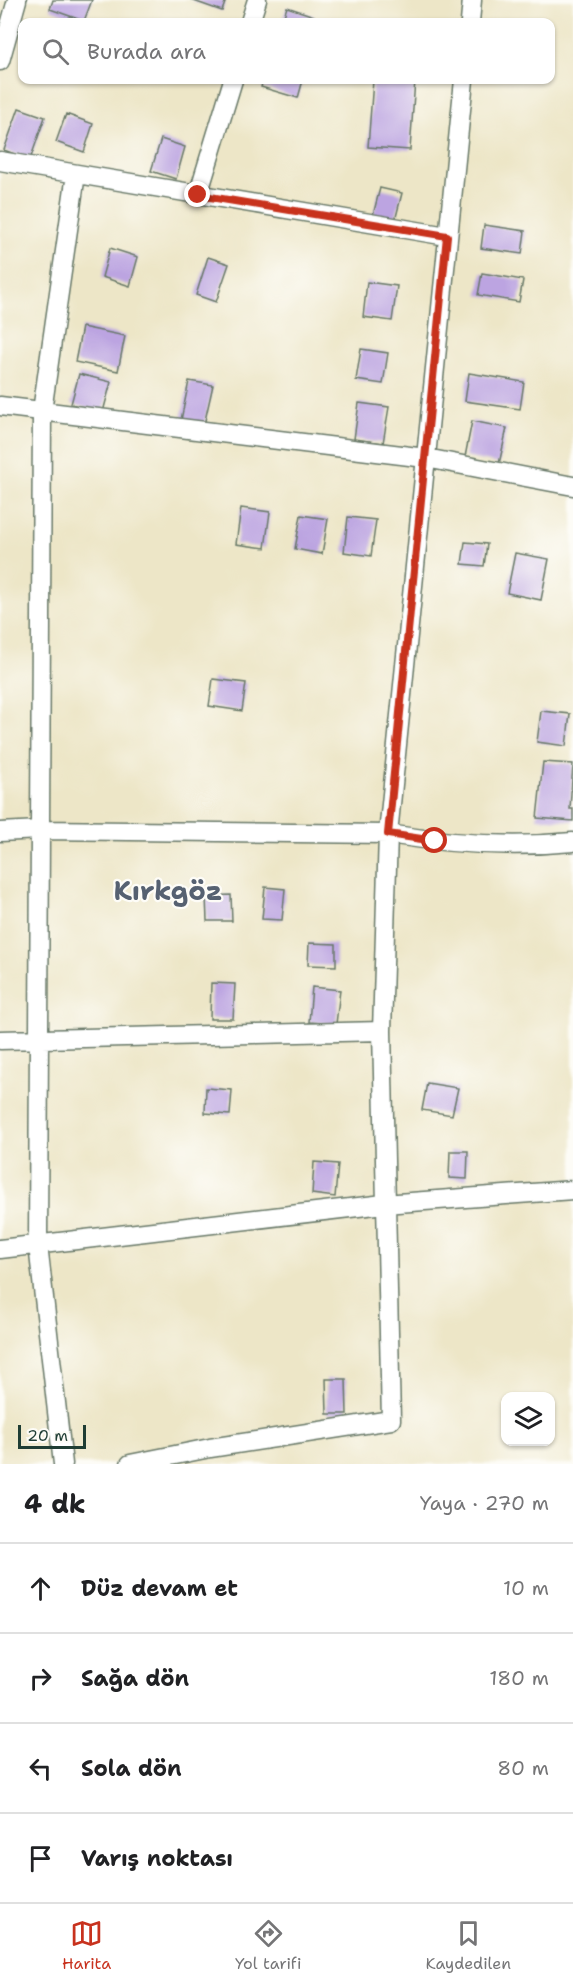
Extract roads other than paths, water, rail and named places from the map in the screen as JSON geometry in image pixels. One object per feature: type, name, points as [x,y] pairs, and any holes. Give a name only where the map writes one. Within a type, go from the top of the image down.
[{"type":"street","points":[[0,61],[17,0]]},
{"type":"street","points":[[251,18],[257,0]]},
{"type":"street","points":[[470,18],[472,0]]},
{"type":"street","points":[[198,195],[232,84]]},
{"type":"street","points":[[130,1464],[210,1448],[391,1420],[384,1204],[382,1030],[388,834],[464,84]]},
{"type":"street","points":[[0,161],[447,236]]},
{"type":"street","points":[[63,1464],[38,1245],[42,411],[76,174]]},
{"type":"street","points":[[0,406],[426,458],[573,486]]},
{"type":"street","points":[[0,832],[40,830],[388,834],[435,841],[517,846],[573,842]]},
{"type":"street","points":[[0,1040],[382,1030]]},
{"type":"street","points":[[0,1249],[384,1204],[573,1190]]},
{"type":"district","name":"Kırkgöz","points":[[168,890]]}]
